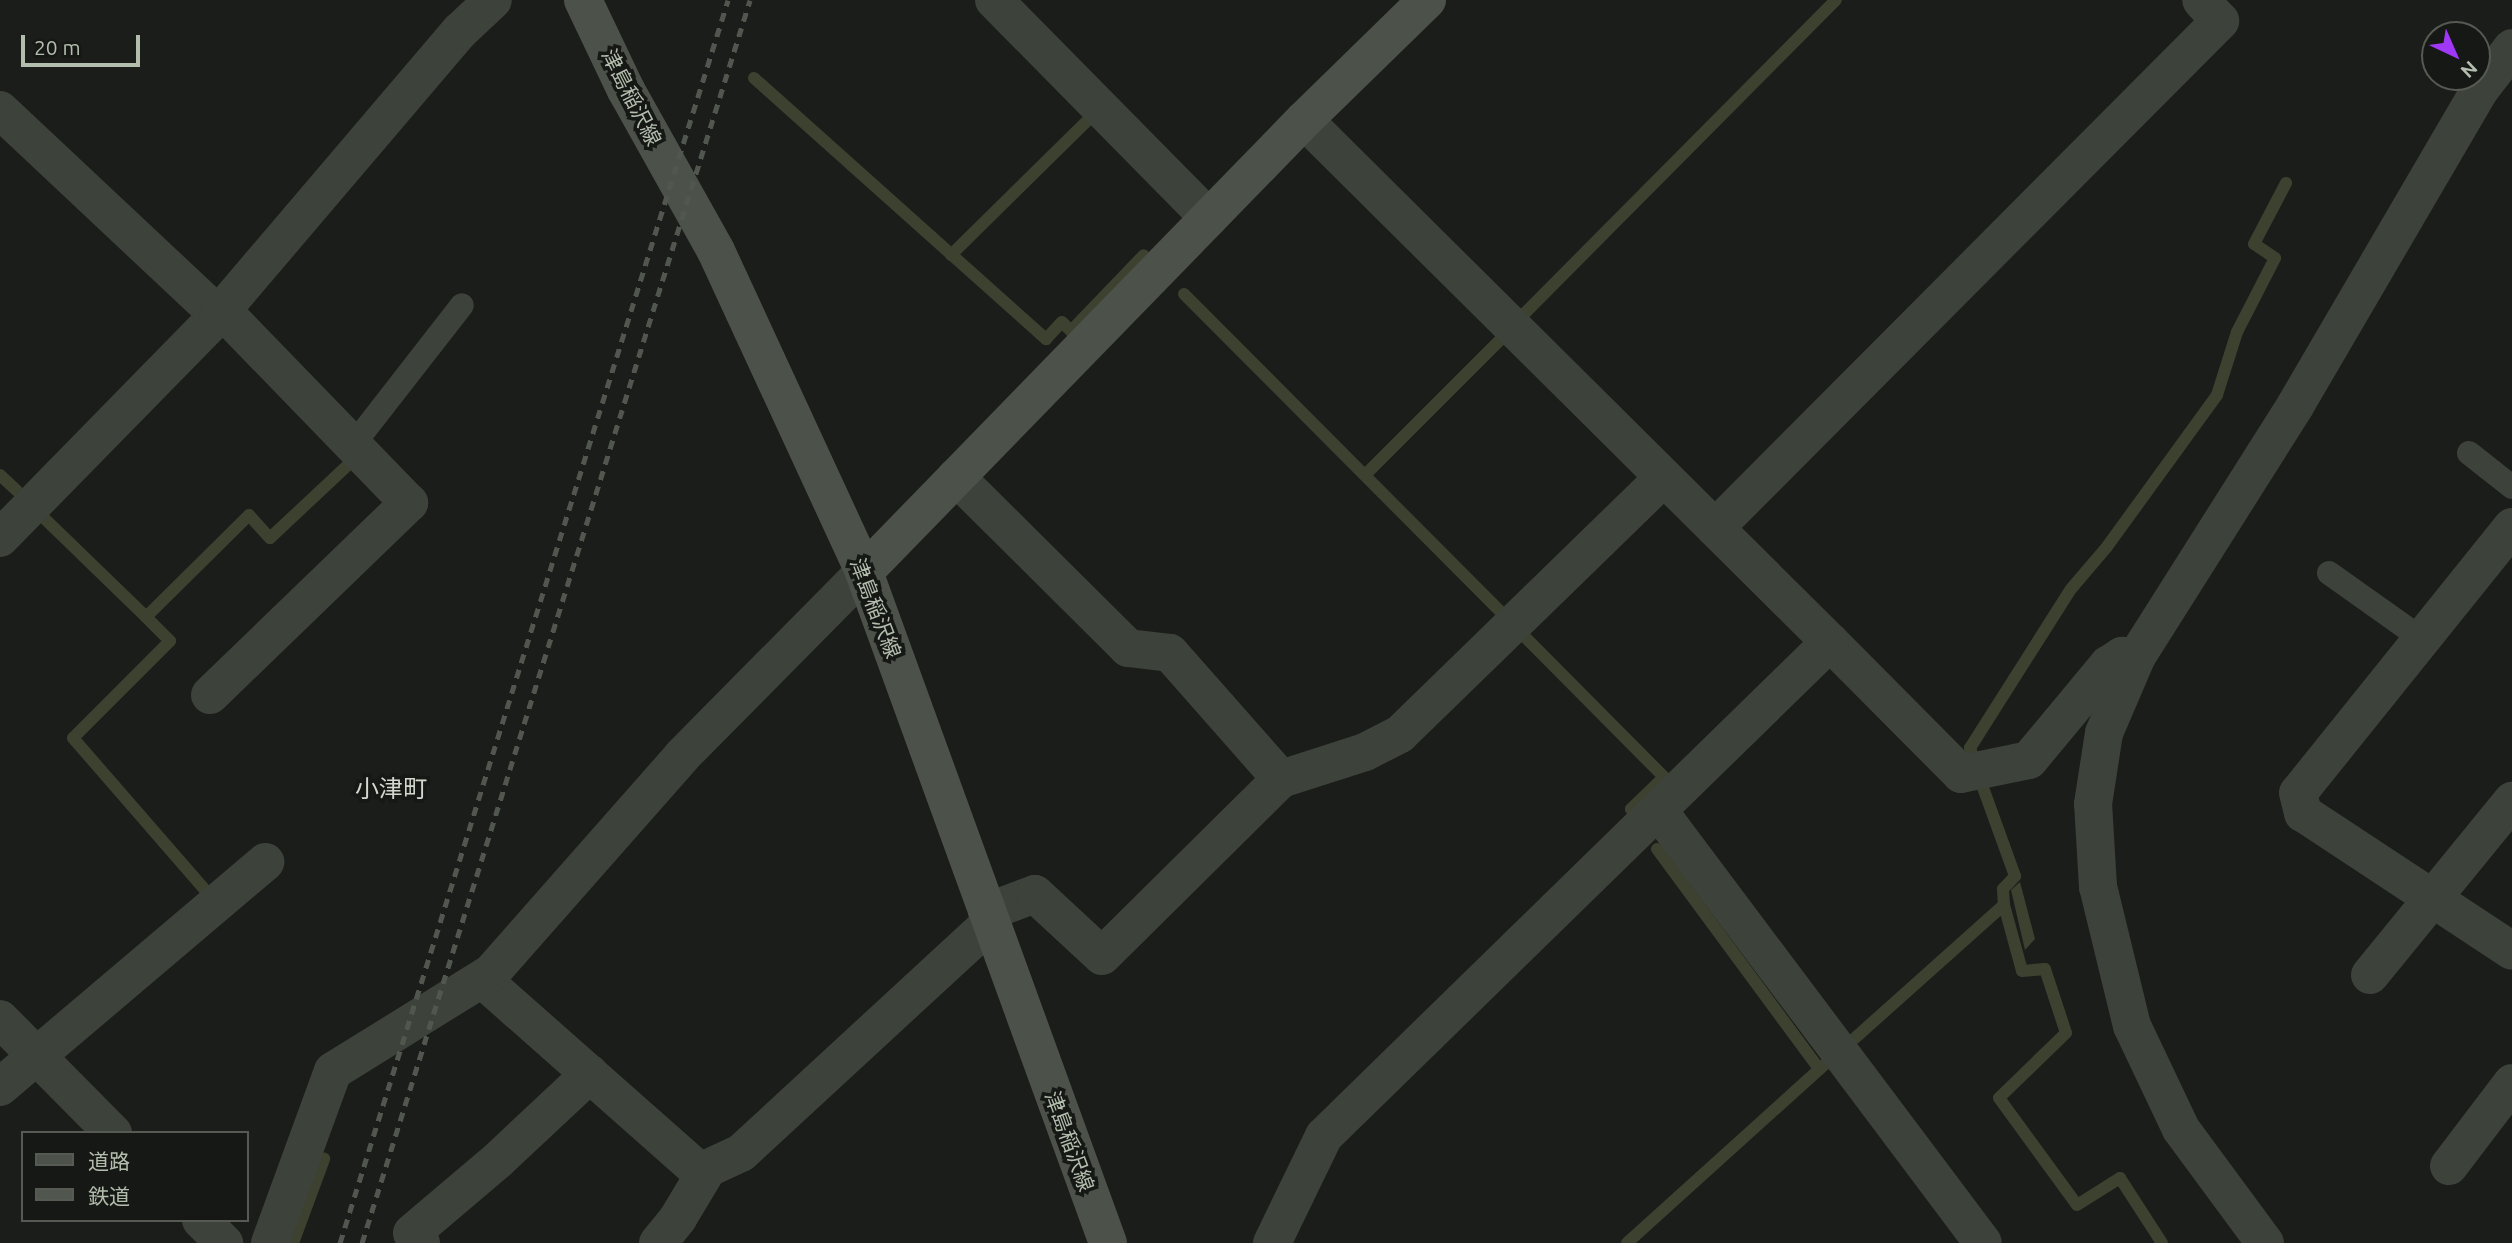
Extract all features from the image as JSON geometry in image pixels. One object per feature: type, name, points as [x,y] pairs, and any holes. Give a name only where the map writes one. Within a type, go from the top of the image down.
[{"type":"main road","name":"津島稲沢線","points":[[583,0],[626,90],[716,251],[864,572],[1108,1243]]},
{"type":"main road","points":[[864,572],[1304,120],[1427,0]]},
{"type":"street","points":[[0,538],[220,313],[460,31],[493,0]]},
{"type":"street","points":[[995,0],[1209,218]]},
{"type":"street","points":[[1715,528],[2220,21],[2202,0]]},
{"type":"street","points":[[2266,1243],[2181,1129],[2132,1026],[2098,887],[2093,804],[2104,733],[2137,656],[2295,407],[2479,91],[2512,48]]},
{"type":"street","points":[[0,110],[220,313],[409,503],[210,695]]},
{"type":"street","points":[[1304,120],[1961,774],[2029,760],[2108,665],[2122,656],[2137,656]]},
{"type":"street","points":[[956,477],[1128,648],[1170,653],[1281,779]]},
{"type":"street","points":[[482,979],[700,1172],[741,1153],[989,917],[1035,894],[1102,956],[1281,779],[1365,752],[1400,734],[1664,477]]},
{"type":"street","points":[[2512,527],[2298,793],[2303,813],[2431,901],[2512,951]]},
{"type":"street","points":[[270,1243],[334,1071],[491,973],[682,756],[864,572]]},
{"type":"street","points":[[1272,1243],[1324,1136],[1830,642]]},
{"type":"street","points":[[2370,975],[2512,801]]},
{"type":"street","points":[[1658,810],[1983,1243]]},
{"type":"street","points":[[0,1087],[265,862]]},
{"type":"street","points":[[0,1019],[111,1131]]},
{"type":"street","points":[[421,1243],[412,1233],[498,1160],[590,1074]]},
{"type":"street","points":[[2449,1166],[2512,1083]]},
{"type":"street","points":[[658,1243],[678,1218],[708,1168]]},
{"type":"lane","points":[[353,445],[462,305]]},
{"type":"lane","points":[[2469,453],[2512,487]]},
{"type":"lane","points":[[2329,573],[2422,639]]},
{"type":"shaded area","points":[[2020,882],[2035,939],[2025,950],[2011,890]]},
{"type":"waterway","points":[[1523,315],[1836,0]]},
{"type":"waterway","points":[[754,78],[1046,339],[1062,322],[1071,331],[1144,255]]},
{"type":"waterway","points":[[951,255],[1088,120]]},
{"type":"waterway","points":[[1974,760],[1970,748],[2071,589],[2106,548],[2217,395],[2237,332],[2275,258],[2254,244],[2286,183]]},
{"type":"waterway","points":[[1184,294],[1503,614]]},
{"type":"waterway","points":[[1365,475],[1501,339]]},
{"type":"waterway","points":[[45,519],[146,617],[249,515],[270,538],[349,464]]},
{"type":"waterway","points":[[0,475],[17,491]]},
{"type":"waterway","points":[[146,617],[170,641],[73,738],[206,891]]},
{"type":"waterway","points":[[1521,633],[1664,777],[1631,809],[1635,814]]},
{"type":"waterway","points":[[1855,1038],[2004,905],[2003,889],[2015,876],[1982,785]]},
{"type":"waterway","points":[[1657,849],[1819,1069]]},
{"type":"waterway","points":[[2004,905],[2022,971],[2045,969],[2066,1033],[1999,1098],[2077,1205],[2120,1178],[2162,1243]]},
{"type":"waterway","points":[[1627,1243],[1825,1064]]},
{"type":"waterway","points":[[293,1243],[324,1159]]},
{"type":"railway","points":[[340,1243],[728,0]]},
{"type":"railway","points":[[362,1243],[750,0]]},
{"type":"district","name":"小津町","points":[[391,789]]}]
